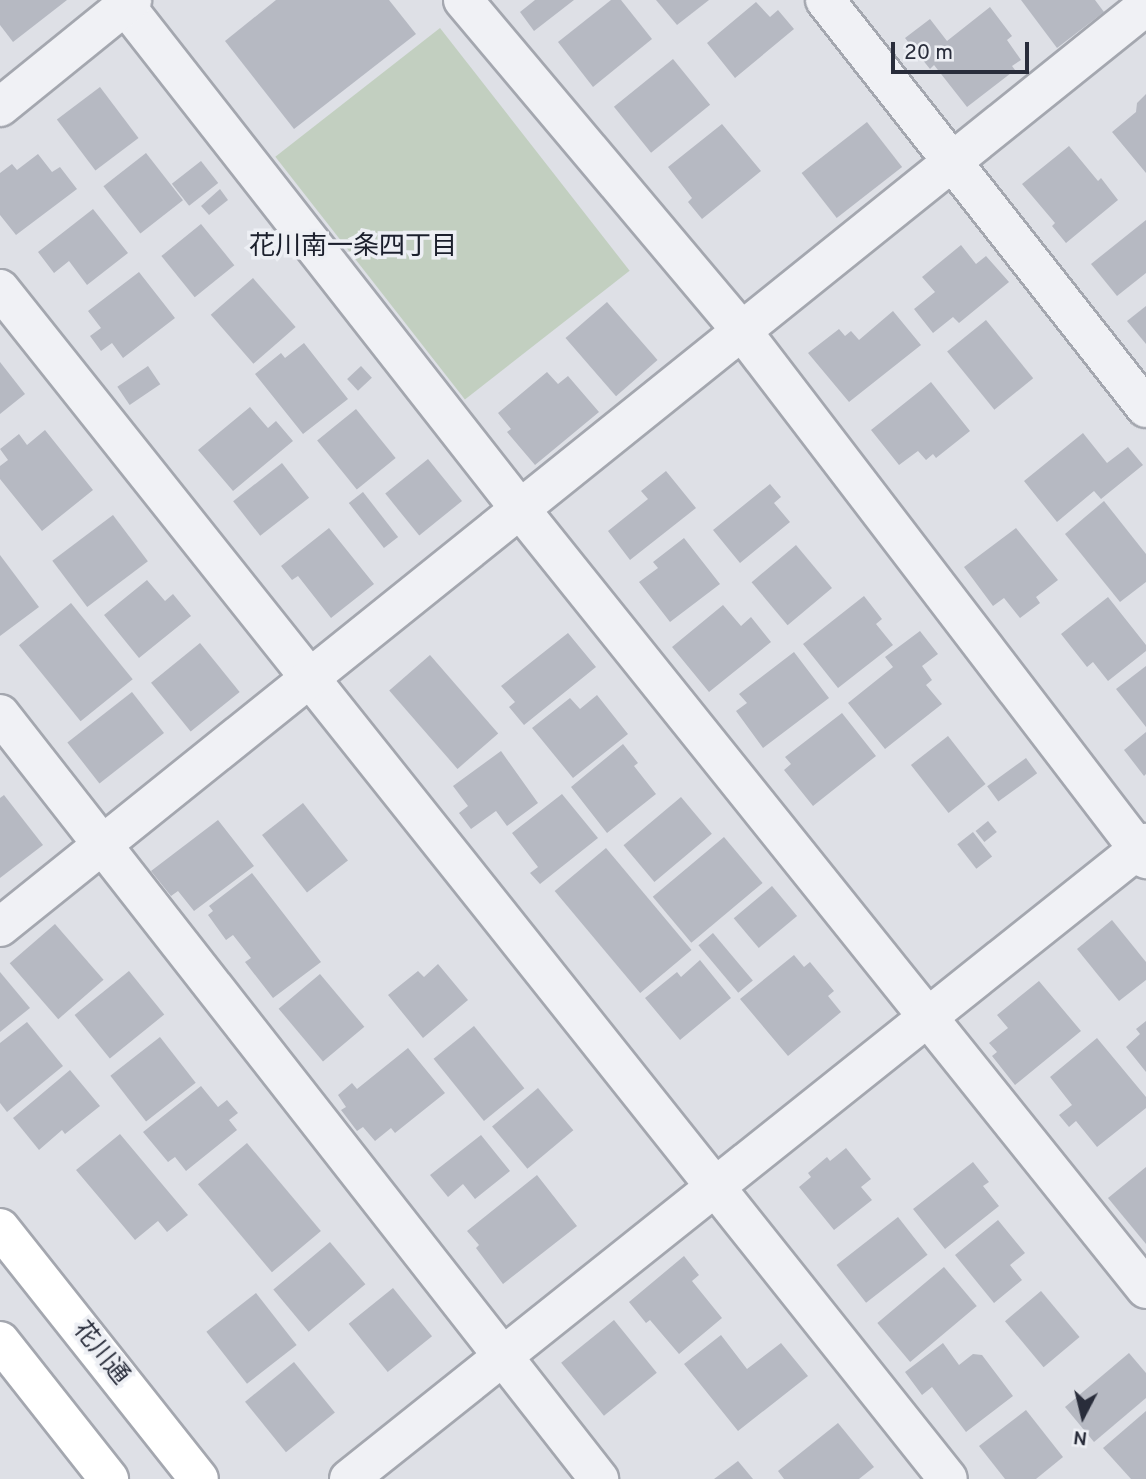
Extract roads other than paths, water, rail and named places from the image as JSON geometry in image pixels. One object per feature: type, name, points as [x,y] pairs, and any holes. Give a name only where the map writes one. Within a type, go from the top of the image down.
[{"type":"street","points":[[349,1479],[929,1016],[1144,850],[742,331],[463,0]]},
{"type":"street","points":[[825,0],[954,160],[1146,408]]},
{"type":"street","points":[[0,107],[126,2],[520,509],[1146,1289]]},
{"type":"street","points":[[0,927],[1146,6]]},
{"type":"street","points":[[0,289],[308,680],[948,1479]]},
{"type":"street","points":[[0,714],[599,1479]]},
{"type":"street","name":"花川通","points":[[0,1228],[200,1479]]},
{"type":"street","points":[[0,1341],[110,1479]]},
{"type":"district","name":"花川南一条四丁目","points":[[353,248]]}]
